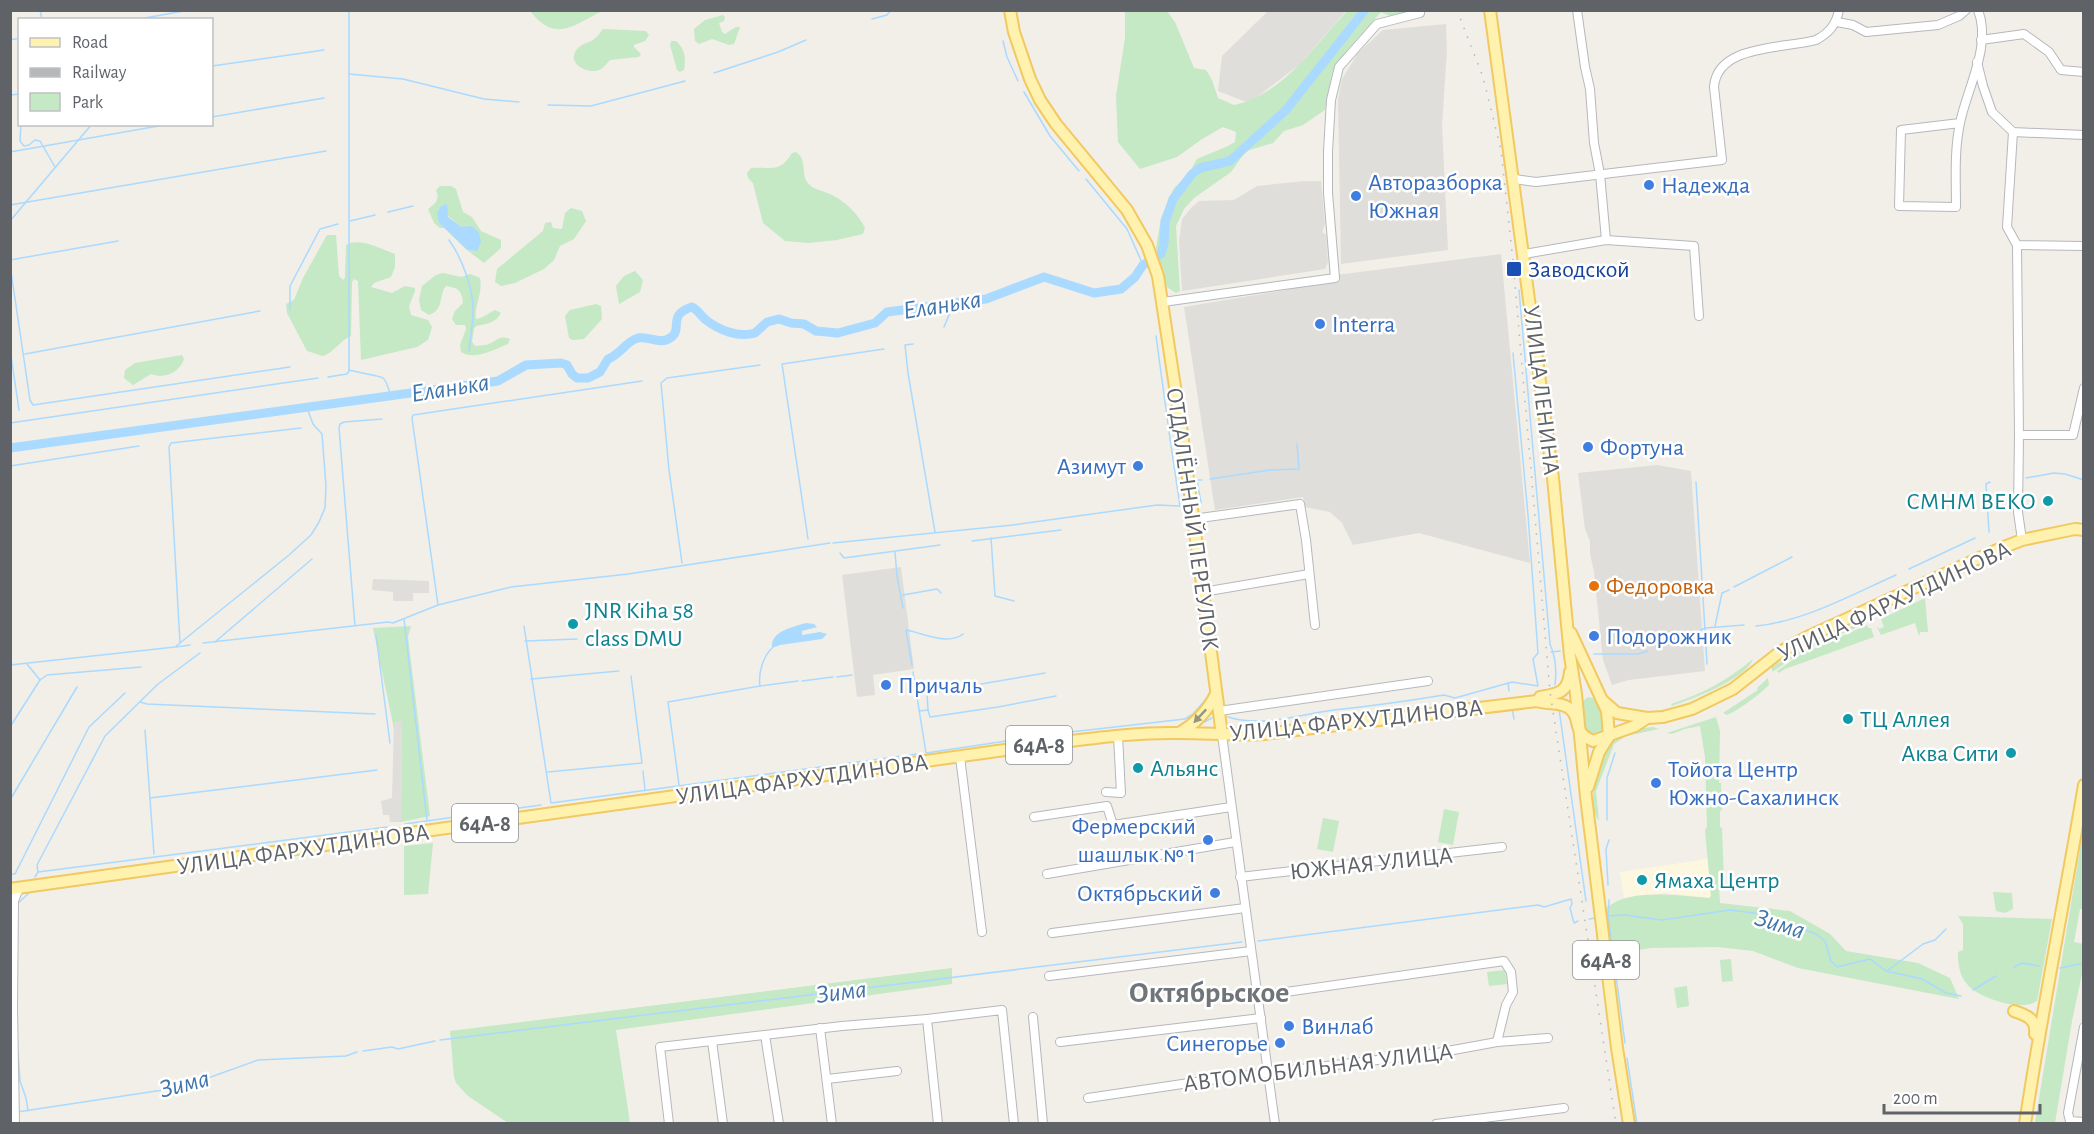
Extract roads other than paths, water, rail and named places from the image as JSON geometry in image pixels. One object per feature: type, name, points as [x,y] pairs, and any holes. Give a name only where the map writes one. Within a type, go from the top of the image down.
[{"type":"main road","name":"ОТДАЛЁННЫЙ ПЕРЕУЛОК","points":[[1010,10],[1017,42],[1030,80],[1040,100],[1056,124],[1127,210],[1147,244],[1158,276],[1222,735]]},
{"type":"main road","name":"УЛИЦА ЛЕНИНА","points":[[1490,10],[1553,478],[1570,656],[1576,694]]},
{"type":"main road","name":"УЛИЦА ФАРХУТДИНОВА","points":[[1600,696],[1617,713],[1647,718],[1672,715],[1704,705],[1733,689],[1780,652],[1922,583],[2022,540],[2081,528]]},
{"type":"main road","name":"УЛИЦА ЛЕНИНА","points":[[1568,627],[1607,711],[1609,736]]},
{"type":"main road","points":[[1475,708],[1491,702],[1558,694],[1568,683],[1570,656]]},
{"type":"main road","points":[[1585,664],[1593,671],[1606,694],[1617,707],[1636,712],[1647,718]]},
{"type":"main road","points":[[1538,701],[1587,690],[1600,696]]},
{"type":"main road","points":[[1179,733],[1196,721],[1212,703],[1216,693]]},
{"type":"main road","name":"64А-8","points":[[1576,694],[1578,730],[1617,1048],[1629,1124]]},
{"type":"main road","name":"УЛИЦА ФАРХУТДИНОВА","points":[[15,888],[1118,736],[1179,733],[1264,734],[1538,701],[1567,706],[1575,713],[1578,730]]},
{"type":"main road","name":"УЛИЦА ФАРХУТДИНОВА","points":[[1609,736],[1635,726],[1647,718]]},
{"type":"main road","points":[[1578,730],[1584,737],[1593,741],[1609,736]]},
{"type":"main road","name":"64А-8","points":[[1586,796],[1592,770],[1609,736]]},
{"type":"main road","points":[[2025,1124],[2042,1015],[2084,785]]},
{"type":"main road","points":[[2014,1011],[2038,1009],[2050,977]]},
{"type":"main road","points":[[2014,1011],[2042,1015]]},
{"type":"main road","points":[[2014,1011],[2030,1017],[2035,1025],[2032,1054],[2034,1064]]},
{"type":"street","points":[[1163,303],[1335,278],[1328,193],[1328,151],[1331,100],[1339,67],[1377,24],[1408,17],[1420,13],[1420,10]]},
{"type":"street","points":[[1577,10],[1590,89],[1606,240]]},
{"type":"street","points":[[1514,179],[1536,182],[1722,160],[1714,87],[1714,81],[1721,68],[1741,54],[1816,40],[1837,22],[1839,10]]},
{"type":"street","points":[[1837,22],[1853,25],[1866,32],[1938,25],[1959,16],[1965,10]]},
{"type":"street","points":[[1960,123],[1901,129],[1899,206],[1956,207],[1955,157],[1960,123],[1981,40],[1981,18],[1978,10]]},
{"type":"street","points":[[1981,40],[2024,34],[2049,52],[2061,70],[2084,72]]},
{"type":"street","points":[[1977,62],[1992,111],[2013,132],[2084,135]]},
{"type":"street","points":[[2013,132],[2007,227],[2017,245],[2018,512],[2022,540]]},
{"type":"street","points":[[1524,254],[1606,240],[1695,246],[1699,316]]},
{"type":"street","points":[[2017,245],[2084,246]]},
{"type":"street","points":[[2019,435],[2073,435],[2084,388]]},
{"type":"street","points":[[1193,519],[1300,504],[1315,625]]},
{"type":"street","points":[[1203,592],[1309,574]]},
{"type":"street","points":[[1219,711],[1428,681]]},
{"type":"street","points":[[1222,735],[1275,1124]]},
{"type":"street","points":[[1106,792],[1121,792],[1118,736]]},
{"type":"street","points":[[960,757],[982,932]]},
{"type":"street","points":[[1034,817],[1107,806],[1113,825],[1231,807]]},
{"type":"street","points":[[1047,874],[1235,842]]},
{"type":"street","name":"ЮЖНАЯ УЛИЦА","points":[[1240,877],[1502,847]]},
{"type":"street","points":[[15,888],[13,1008],[16,1116]]},
{"type":"street","points":[[1052,933],[1245,909]]},
{"type":"street","points":[[1049,976],[1251,951]]},
{"type":"street","points":[[1257,996],[1504,961],[1512,972],[1514,992],[1506,1005],[1497,1042]]},
{"type":"street","points":[[669,1124],[660,1047],[1002,1010],[1014,1124]]},
{"type":"street","points":[[1033,1017],[1043,1124]]},
{"type":"street","points":[[1060,1042],[1261,1018]]},
{"type":"street","points":[[927,1019],[938,1124]]},
{"type":"street","points":[[2084,1027],[2068,1113],[2070,1121],[2084,1122]]},
{"type":"street","points":[[820,1028],[832,1124]]},
{"type":"street","points":[[765,1035],[779,1124]]},
{"type":"street","name":"АВТОМОБИЛЬНАЯ УЛИЦА","points":[[1088,1098],[1215,1079],[1437,1053],[1497,1042],[1548,1038]]},
{"type":"street","points":[[712,1041],[723,1124]]},
{"type":"street","points":[[827,1079],[897,1071]]},
{"type":"street","points":[[1436,1124],[1564,1108]]},
{"type":"water","points":[[447,204],[448,217],[462,227],[472,226],[479,233],[481,242],[477,251],[467,250],[439,223],[437,213],[441,206]]},
{"type":"water","points":[[806,623],[817,627],[802,631],[802,635],[820,632],[827,634],[822,639],[772,648],[772,642],[778,634]]},
{"type":"waterway","points":[[40,10],[42,18]]},
{"type":"waterway","points":[[145,18],[189,10]]},
{"type":"waterway","points":[[349,10],[349,370]]},
{"type":"waterway","points":[[872,19],[887,15],[891,10]]},
{"type":"waterway","name":"Еланька","points":[[10,448],[498,381],[526,365],[561,363],[567,365],[577,378],[588,378],[600,372],[608,359],[638,338],[658,341],[670,338],[676,331],[677,318],[684,310],[692,307],[711,324],[735,334],[755,333],[767,322],[779,319],[804,324],[816,331],[838,333],[875,323],[887,312],[986,299],[1044,277],[1094,293],[1121,289],[1135,277],[1143,265],[1161,254],[1165,222],[1173,199],[1192,174],[1200,168],[1230,161],[1286,110],[1365,10]]},
{"type":"waterway","points":[[10,40],[18,38]]},
{"type":"waterway","points":[[714,73],[778,52],[806,40]]},
{"type":"waterway","points":[[1003,41],[1007,57],[1018,81]]},
{"type":"waterway","points":[[213,66],[324,50]]},
{"type":"waterway","points":[[349,74],[403,79],[484,99],[519,102]]},
{"type":"waterway","points":[[548,105],[591,106],[685,81]]},
{"type":"waterway","points":[[1024,92],[1050,136],[1079,171]]},
{"type":"waterway","points":[[10,95],[18,94]]},
{"type":"waterway","points":[[213,117],[324,98]]},
{"type":"waterway","points":[[21,126],[20,141],[24,146],[35,140],[40,141],[55,167]]},
{"type":"waterway","points":[[10,221],[90,126]]},
{"type":"waterway","points":[[10,152],[159,126]]},
{"type":"waterway","points":[[10,205],[326,151]]},
{"type":"waterway","points":[[1086,179],[1127,229],[1143,265]]},
{"type":"waterway","points":[[388,212],[413,206]]},
{"type":"waterway","points":[[350,221],[375,215]]},
{"type":"waterway","points":[[290,310],[290,286],[320,229],[338,224]]},
{"type":"waterway","points":[[449,240],[463,265],[472,294],[473,317],[469,351]]},
{"type":"waterway","points":[[10,260],[118,241]]},
{"type":"waterway","points":[[10,265],[30,400],[33,405],[290,367]]},
{"type":"waterway","points":[[1519,290],[1550,644],[1556,664],[1555,685]]},
{"type":"waterway","points":[[944,327],[954,303]]},
{"type":"waterway","points":[[25,354],[260,311]]},
{"type":"waterway","points":[[1156,336],[1168,424]]},
{"type":"waterway","points":[[913,344],[905,345],[908,373],[935,532]]},
{"type":"waterway","points":[[10,349],[19,410]]},
{"type":"waterway","points":[[808,539],[782,364],[884,349]]},
{"type":"waterway","points":[[1228,717],[1267,721],[1444,695],[1455,698],[1512,682],[1538,686],[1533,659],[1538,653],[1513,353]]},
{"type":"waterway","points":[[682,563],[669,470],[661,383],[667,378],[760,365]]},
{"type":"waterway","points":[[349,370],[383,378],[391,396]]},
{"type":"waterway","points":[[328,377],[347,374],[349,371]]},
{"type":"waterway","points":[[10,423],[318,378]]},
{"type":"waterway","points":[[438,605],[413,415],[642,381]]},
{"type":"waterway","points":[[10,665],[175,647],[289,555],[311,535],[325,508],[326,486],[322,434],[313,424],[307,408]]},
{"type":"waterway","points":[[355,626],[339,428],[344,422],[382,419]]},
{"type":"waterway","points":[[180,643],[169,447],[171,443],[301,428]]},
{"type":"waterway","points":[[1169,432],[1180,506]]},
{"type":"waterway","points":[[1210,479],[1270,470],[1299,469],[1297,444]]},
{"type":"waterway","points":[[10,466],[139,446]]},
{"type":"waterway","points":[[2026,478],[2054,473],[2084,480]]},
{"type":"waterway","points":[[1197,507],[1201,503],[1197,480],[1202,480]]},
{"type":"waterway","points":[[1696,482],[1707,664]]},
{"type":"waterway","points":[[1989,532],[1986,484],[1990,482]]},
{"type":"waterway","points":[[833,543],[1013,525],[1157,505],[1186,508]]},
{"type":"waterway","points":[[972,541],[1061,530]]},
{"type":"waterway","points":[[991,538],[995,596],[1014,601]]},
{"type":"waterway","points":[[1909,569],[1975,538]]},
{"type":"waterway","points":[[203,643],[393,623],[438,605],[511,587],[628,574],[830,543]]},
{"type":"waterway","points":[[840,553],[844,558],[940,545]]},
{"type":"waterway","points":[[895,552],[903,608]]},
{"type":"waterway","points":[[1734,587],[1792,557]]},
{"type":"waterway","points":[[215,642],[312,559]]},
{"type":"waterway","points":[[1756,626],[1810,613],[1896,575]]},
{"type":"waterway","points":[[903,595],[937,589],[941,593]]},
{"type":"waterway","points":[[1715,626],[1722,593],[1729,590]]},
{"type":"waterway","points":[[404,619],[427,820]]},
{"type":"waterway","points":[[1660,646],[1705,628],[1744,625]]},
{"type":"waterway","points":[[524,626],[551,803],[917,754]]},
{"type":"waterway","points":[[912,665],[906,630],[943,639],[963,634]]},
{"type":"waterway","points":[[376,635],[390,743]]},
{"type":"waterway","points":[[525,641],[577,639]]},
{"type":"waterway","points":[[176,647],[190,645]]},
{"type":"waterway","points":[[760,686],[762,666],[772,648]]},
{"type":"waterway","points":[[1551,652],[1560,651]]},
{"type":"waterway","points":[[1594,654],[1638,654],[1648,651]]},
{"type":"waterway","points":[[35,877],[38,872],[37,865],[105,736],[158,684],[200,653]]},
{"type":"waterway","points":[[10,727],[40,680],[27,664]]},
{"type":"waterway","points":[[40,680],[47,675],[141,667]]},
{"type":"waterway","points":[[531,679],[619,671]]},
{"type":"waterway","points":[[913,672],[926,753],[1053,734],[1185,719],[1193,714],[1207,698]]},
{"type":"waterway","points":[[981,684],[1045,673]]},
{"type":"waterway","points":[[837,677],[852,675]]},
{"type":"waterway","points":[[548,772],[642,763],[631,676]]},
{"type":"waterway","points":[[802,681],[833,677]]},
{"type":"waterway","points":[[679,785],[668,702],[798,681]]},
{"type":"waterway","points":[[1508,683],[1509,691]]},
{"type":"waterway","points":[[928,710],[927,694],[975,685]]},
{"type":"waterway","points":[[10,800],[77,687]]},
{"type":"waterway","points":[[10,874],[15,874],[89,727],[125,693]]},
{"type":"waterway","points":[[919,711],[928,710],[930,717],[1056,696]]},
{"type":"waterway","points":[[140,702],[375,714]]},
{"type":"waterway","points":[[1512,708],[1514,719]]},
{"type":"waterway","points":[[1559,709],[1586,901]]},
{"type":"waterway","points":[[1204,722],[1212,718]]},
{"type":"waterway","points":[[145,730],[154,854]]},
{"type":"waterway","points":[[1607,820],[1607,778],[1615,753]]},
{"type":"waterway","points":[[150,798],[377,770]]},
{"type":"waterway","points":[[643,771],[645,790]]},
{"type":"waterway","points":[[405,824],[541,805]]},
{"type":"waterway","points":[[38,872],[387,827]]},
{"type":"waterway","points":[[1608,885],[1606,849],[1609,840]]},
{"type":"waterway","points":[[17,904],[29,893]]},
{"type":"waterway","name":"Зима","points":[[1258,941],[1538,905],[1544,907],[1571,899],[1570,908],[1574,923],[1578,921]]},
{"type":"waterway","points":[[1609,900],[1608,916],[1625,1043]]},
{"type":"waterway","name":"Зима","points":[[1607,916],[1624,915],[1662,920],[1730,910],[1762,914],[1816,934],[1825,941],[1831,961],[1837,967],[1870,959],[1886,971],[1922,979],[1946,993],[1961,996]]},
{"type":"waterway","name":"Зима","points":[[1589,919],[1595,918]]},
{"type":"waterway","points":[[1887,971],[1923,944],[1935,940],[1946,929]]},
{"type":"waterway","name":"Зима","points":[[440,1040],[1242,942]]},
{"type":"waterway","name":"Зима","points":[[2014,967],[2022,963],[2039,966]]},
{"type":"waterway","name":"Зима","points":[[2060,968],[2084,963]]},
{"type":"waterway","name":"Зима","points":[[1973,990],[1996,976]]},
{"type":"waterway","points":[[17,978],[17,1045]]},
{"type":"waterway","name":"Зима","points":[[363,1051],[392,1047],[398,1049],[435,1041]]},
{"type":"waterway","name":"Зима","points":[[17,1112],[183,1087],[258,1060],[346,1056],[357,1052]]},
{"type":"waterway","points":[[18,1053],[20,1081],[28,1111]]},
{"type":"waterway","points":[[1627,1058],[1637,1124]]},
{"type":"railway","points":[[1457,10],[1483,77],[1501,150],[1513,261],[1550,692],[1616,1124]]},
{"type":"place","name":"Надежда","points":[[1649,185]]},
{"type":"place","name":"Авторазборка Южная","points":[[1356,196]]},
{"type":"place","name":"Заводской","points":[[1514,269]]},
{"type":"place","name":"Interra","points":[[1320,324]]},
{"type":"place","name":"Фортуна","points":[[1588,447]]},
{"type":"place","name":"Азимут","points":[[1138,466]]},
{"type":"place","name":"СМНМ ВЕКО","points":[[2048,501]]},
{"type":"place","name":"Федоровка","points":[[1594,586]]},
{"type":"place","name":"JNR Kiha 58 class DMU","points":[[573,624]]},
{"type":"place","name":"Подорожник","points":[[1594,636]]},
{"type":"place","name":"Причаль","points":[[886,685]]},
{"type":"place","name":"ТЦ Аллея","points":[[1848,719]]},
{"type":"place","name":"Аква Сити","points":[[2011,753]]},
{"type":"place","name":"Альянс","points":[[1138,768]]},
{"type":"place","name":"Тойота Центр Южно-Сахалинск","points":[[1656,783]]},
{"type":"place","name":"Фермерский шашлык № 1","points":[[1208,840]]},
{"type":"place","name":"Ямаха Центр","points":[[1642,880]]},
{"type":"place","name":"Октябрьский","points":[[1215,893]]},
{"type":"place","name":"Винлаб","points":[[1289,1026]]},
{"type":"place","name":"Синегорье","points":[[1280,1043]]},
{"type":"district","name":"Октябрьское","points":[[1209,992]]}]
